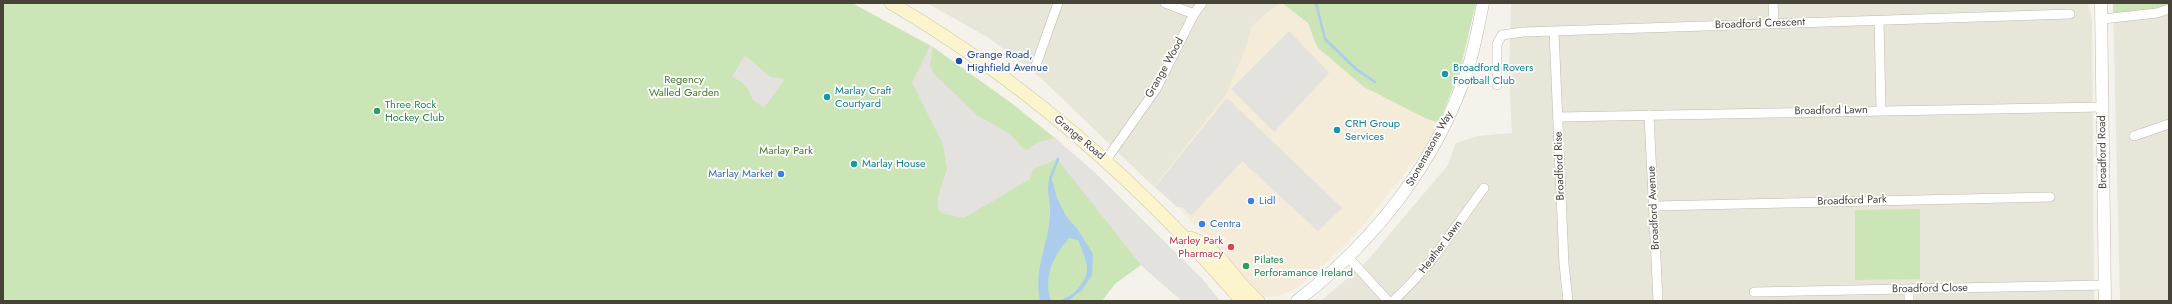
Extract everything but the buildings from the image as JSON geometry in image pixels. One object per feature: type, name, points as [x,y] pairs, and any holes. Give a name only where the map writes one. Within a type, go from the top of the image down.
[{"type":"main road","name":"Grange Road","points":[[891,3],[979,59],[1023,92],[1106,160],[1185,236],[1242,301]]},
{"type":"main road","points":[[1185,236],[1198,240],[1212,250],[1258,301]]},
{"type":"street","points":[[1036,65],[1058,3]]},
{"type":"street","points":[[1164,3],[1194,14]]},
{"type":"street","name":"Grange Wood","points":[[1106,160],[1156,89],[1194,14],[1202,3]]},
{"type":"street","name":"Stonemasons Way","points":[[1297,301],[1348,257],[1390,213],[1413,181],[1446,124],[1469,65],[1483,3]]},
{"type":"street","points":[[1773,3],[1774,23]]},
{"type":"street","name":"Broadford Road","points":[[2101,3],[2105,301]]},
{"type":"street","points":[[2102,19],[2157,13],[2169,9]]},
{"type":"street","name":"Broadford Crescent","points":[[1497,85],[1497,44],[1502,36],[1554,31],[2070,14]]},
{"type":"street","points":[[1879,21],[1881,110]]},
{"type":"street","name":"Broadford Rise","points":[[1554,31],[1564,264],[1568,301]]},
{"type":"street","name":"Broadford Lawn","points":[[1558,117],[2103,107]]},
{"type":"street","name":"Broadford Avenue","points":[[1649,115],[1658,301]]},
{"type":"street","points":[[2134,136],[2169,124]]},
{"type":"street","name":"Heather Lawn","points":[[1393,301],[1418,277],[1439,252],[1484,188]]},
{"type":"street","name":"Broadford Park","points":[[1654,206],[2050,197]]},
{"type":"street","points":[[1348,257],[1388,301]]},
{"type":"street","name":"Broadford Close","points":[[1754,292],[2105,285]]},
{"type":"street","points":[[1909,290],[1909,301]]},
{"type":"shaded area","points":[[927,3],[1282,3],[1269,11],[1251,28],[1247,46],[1226,95],[1154,187],[1042,79],[989,38]]},
{"type":"shaded area","points":[[1282,3],[1308,23],[1317,47],[1375,93],[1425,118],[1439,123],[1426,147],[1361,228],[1339,251],[1297,288],[1279,296],[1267,297],[1258,292],[1176,205],[1154,187],[1226,95],[1247,46],[1251,28],[1269,11]]},
{"type":"shaded area","points":[[1511,3],[2088,3],[2092,19],[2094,301],[1321,301],[1367,261],[1448,165],[1456,143],[1478,136],[1512,133],[1509,75]]},
{"type":"shaded area","points":[[2113,3],[2169,3],[2169,301],[2120,301]]},
{"type":"shaded area","points":[[1289,31],[1329,73],[1274,132],[1231,89]]},
{"type":"shaded area","points":[[930,46],[933,47],[930,66],[934,74],[977,115],[1010,134],[1026,150],[1038,142],[1055,138],[1095,173],[1202,279],[1220,301],[1182,301],[1141,265],[1057,159],[1033,169],[1030,179],[964,218],[941,213],[938,208],[938,197],[947,169],[943,144],[912,83]]},
{"type":"shaded area","points":[[745,55],[770,77],[785,79],[764,108],[753,100],[747,87],[732,77]]},
{"type":"shaded area","points":[[1227,98],[1342,208],[1318,231],[1242,161],[1191,216],[1182,207],[1177,207],[1155,187]]},
{"type":"green space","points":[[3,3],[852,3],[933,47],[1010,102],[1055,138],[1095,173],[1202,279],[1220,301],[1182,301],[1141,265],[1115,284],[1102,301],[3,301]]},
{"type":"green space","points":[[1282,3],[1476,3],[1460,70],[1439,123],[1425,118],[1364,87],[1317,47],[1308,23]]},
{"type":"green space","points":[[2113,3],[2169,3],[2155,9],[2118,14],[2113,13]]},
{"type":"green space","points":[[1920,209],[1920,279],[1855,280],[1855,210]]},
{"type":"water","points":[[1051,176],[1057,198],[1066,216],[1078,230],[1093,254],[1092,275],[1082,290],[1068,301],[1055,301],[1066,298],[1077,290],[1085,279],[1087,273],[1085,257],[1078,240],[1069,238],[1058,252],[1054,260],[1049,275],[1048,284],[1051,301],[1040,301],[1038,288],[1040,264],[1050,221],[1048,184]]},
{"type":"waterway","points":[[1316,3],[1325,39],[1356,69],[1375,82]]},
{"type":"waterway","points":[[1050,179],[1058,159]]},
{"type":"place","name":"Grange Road, Highfield Avenue","points":[[959,61]]},
{"type":"place","name":"Broadford Rovers Football Club","points":[[1445,74]]},
{"type":"place","name":"Marlay Craft Courtyard","points":[[827,97]]},
{"type":"place","name":"Three Rock Hockey Club","points":[[377,111]]},
{"type":"place","name":"CRH Group Services","points":[[1337,130]]},
{"type":"place","name":"Marlay House","points":[[854,164]]},
{"type":"place","name":"Marlay Market","points":[[781,174]]},
{"type":"place","name":"Lidl","points":[[1251,201]]},
{"type":"place","name":"Centra","points":[[1202,224]]},
{"type":"place","name":"Marley Park Pharmacy","points":[[1231,247]]},
{"type":"place","name":"Pilates Perforamance Ireland","points":[[1246,266]]},
{"type":"park label","name":"Regency Walled Garden","points":[[684,86]]},
{"type":"park label","name":"Marlay Park","points":[[786,151]]}]
